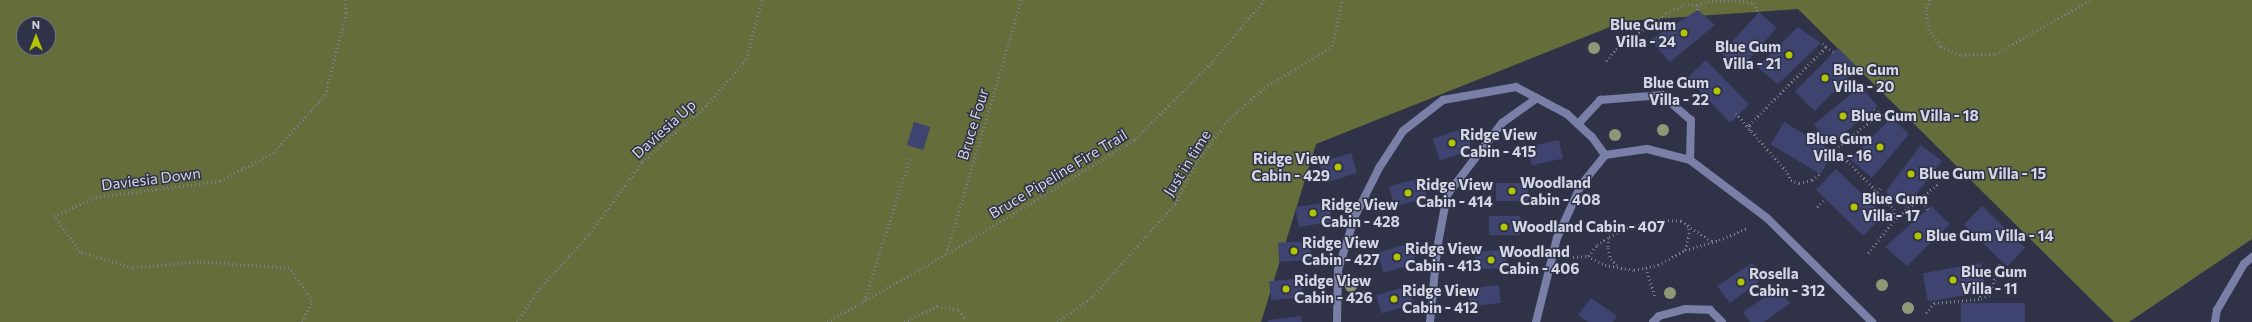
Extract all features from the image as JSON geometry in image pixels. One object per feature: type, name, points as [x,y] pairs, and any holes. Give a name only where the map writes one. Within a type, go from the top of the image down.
[{"type":"lane","points":[[1338,322],[1338,270],[1355,216],[1379,168],[1403,131],[1443,100],[1516,87],[1567,114],[1592,137],[1604,155]]},
{"type":"lane","points":[[1578,124],[1600,100],[1662,95],[1691,120],[1690,160]]},
{"type":"lane","points":[[1430,322],[1437,249],[1447,195],[1502,124],[1536,98]]},
{"type":"lane","points":[[1536,322],[1557,238],[1581,185],[1604,155],[1647,149],[1690,160],[1767,218],[1872,322]]},
{"type":"lane","points":[[2214,322],[2217,310],[2244,264],[2252,257]]},
{"type":"lane","points":[[1653,322],[1659,316],[1685,309],[1710,310],[1722,322]]},
{"type":"path","name":"Daviesia Down","points":[[302,322],[312,301],[289,268],[198,262],[132,268],[80,252],[54,216],[96,197],[220,181],[273,153],[325,95],[346,13],[344,0]]},
{"type":"path","name":"Daviesia Up","points":[[517,322],[539,289],[589,234],[642,162],[706,106],[746,59],[762,0]]},
{"type":"path","name":"Bruce Four","points":[[946,255],[1021,0]]},
{"type":"path","name":"Bruce Pipeline Fire Trail","points":[[827,322],[946,255],[1134,140],[1212,62],[1264,0]]},
{"type":"path","name":"Just in time","points":[[1057,322],[1092,297],[1175,204],[1196,163],[1227,121],[1264,88],[1332,46],[1342,0]]},
{"type":"path","points":[[1606,61],[1616,49],[1666,13],[1684,5],[1697,5],[1708,1],[1735,0],[1754,4],[1759,12]]},
{"type":"path","points":[[1930,0],[1926,10],[1929,29],[1941,46],[1961,56],[1995,54],[2090,0]]},
{"type":"path","points":[[1697,5],[1698,10]]},
{"type":"path","points":[[1821,43],[1834,52]]},
{"type":"path","points":[[1750,131],[1749,124],[1826,47]]},
{"type":"path","points":[[1874,108],[1888,121]]},
{"type":"path","points":[[1736,113],[1750,131],[1788,173],[1791,180],[1806,181],[1820,173]]},
{"type":"path","points":[[1880,114],[1836,149],[1894,210],[1896,218]]},
{"type":"path","points":[[864,301],[910,158]]},
{"type":"path","points":[[1868,253],[1896,218],[1939,183]]},
{"type":"path","points":[[1877,192],[1880,188]]},
{"type":"path","points":[[1817,207],[1825,199]]},
{"type":"path","points":[[1920,199],[1928,209]]},
{"type":"path","points":[[1552,256],[1588,256],[1605,265],[1634,270],[1646,268],[1658,265],[1685,250],[1713,242],[1767,218]]},
{"type":"path","points":[[1588,256],[1597,245],[1609,237],[1627,228],[1656,220],[1681,221],[1713,242]]},
{"type":"path","points":[[1685,250],[1690,234],[1688,225]]},
{"type":"path","points":[[1609,237],[1608,248],[1611,259],[1620,267]]},
{"type":"path","points":[[1926,312],[1934,303],[1981,299],[1989,295],[2000,263]]},
{"type":"path","points":[[1646,268],[1656,302]]},
{"type":"path","points":[[1979,292],[1981,299]]},
{"type":"path","points":[[904,322],[937,306],[959,310],[965,318],[964,322]]},
{"type":"green space","points":[[0,0],[2252,0],[2252,239],[2129,322],[2114,322],[1798,9],[1625,21],[1316,144],[1261,322],[0,322]]},
{"type":"building","name":"Blue Gum Villa - 24","points":[[1698,10],[1715,25],[1670,62],[1650,40]]},
{"type":"building","points":[[1759,12],[1777,28],[1739,70],[1722,54]]},
{"type":"building","name":"Blue Gum Villa - 21","points":[[1798,27],[1821,43],[1778,84],[1757,67]]},
{"type":"building","name":"Blue Gum Villa - 20","points":[[1838,48],[1858,68],[1815,111],[1795,91]]},
{"type":"building","name":"Blue Gum Villa - 22","points":[[1706,60],[1749,105],[1730,123],[1687,78]]},
{"type":"building","name":"Blue Gum Villa - 18","points":[[1861,86],[1877,106],[1830,145],[1814,124]]},
{"type":"building","name":"Blue Gum Villa - 16","points":[[1891,118],[1909,134],[1872,178],[1850,159]]},
{"type":"building","points":[[914,122],[930,127],[923,150],[907,145]]},
{"type":"building","points":[[1784,122],[1834,152],[1820,174],[1771,144]]},
{"type":"building","name":"Ridge View Cabin - 415","points":[[1465,128],[1472,150],[1440,160],[1433,139]]},
{"type":"building","points":[[1559,140],[1563,159],[1532,165],[1528,147]]},
{"type":"building","name":"Blue Gum Villa - 15","points":[[1921,145],[1942,161],[1906,208],[1885,192]]},
{"type":"building","name":"Ridge View Cabin - 429","points":[[1351,153],[1357,173],[1326,183],[1319,163]]},
{"type":"building","name":"Blue Gum Villa - 17","points":[[1836,169],[1883,215],[1863,236],[1816,190]]},
{"type":"building","name":"Ridge View Cabin - 414","points":[[1422,178],[1427,198],[1394,207],[1389,186]]},
{"type":"building","name":"Woodland Cabin - 408","points":[[1496,183],[1528,183],[1528,201],[1496,201]]},
{"type":"building","name":"Ridge View Cabin - 428","points":[[1329,202],[1332,222],[1299,227],[1295,207]]},
{"type":"building","name":"Blue Gum Villa - 14","points":[[1931,206],[1950,224],[1907,266],[1885,247]]},
{"type":"building","points":[[1982,206],[2025,248],[2007,266],[1964,225]]},
{"type":"building","name":"Woodland Cabin - 407","points":[[1489,216],[1520,216],[1520,235],[1489,235]]},
{"type":"building","name":"Ridge View Cabin - 427","points":[[1310,241],[1311,260],[1279,262],[1278,243]]},
{"type":"building","name":"Ridge View Cabin - 413","points":[[1410,243],[1416,263],[1384,273],[1377,253]]},
{"type":"building","name":"Woodland Cabin - 406","points":[[1506,250],[1507,268],[1476,270],[1475,252]]},
{"type":"building","name":"Rosella Cabin - 312","points":[[1752,263],[1765,277],[1730,303],[1717,286]]},
{"type":"building","name":"Blue Gum Villa - 11","points":[[1981,263],[1986,292],[1928,302],[1923,273]]},
{"type":"building","name":"Ridge View Cabin - 426","points":[[1301,278],[1303,297],[1271,300],[1269,281]]},
{"type":"building","points":[[1499,285],[1501,303],[1470,306],[1468,288]]},
{"type":"building","name":"Ridge View Cabin - 412","points":[[1408,286],[1413,304],[1382,313],[1376,295]]},
{"type":"building","points":[[1778,288],[1790,303],[1764,322],[1750,322],[1743,312]]},
{"type":"building","points":[[1591,298],[1617,316],[1613,322],[1588,322],[1578,315]]},
{"type":"building","points":[[1961,303],[2025,303],[2025,322],[1961,322]]},
{"type":"building","points":[[1301,316],[1302,322],[1268,322],[1268,320]]},
{"type":"place","name":"Blue Gum Villa - 24","points":[[1684,33]]},
{"type":"place","name":"Blue Gum Villa - 21","points":[[1789,55]]},
{"type":"place","name":"Blue Gum Villa - 20","points":[[1825,78]]},
{"type":"place","name":"Blue Gum Villa - 22","points":[[1717,91]]},
{"type":"place","name":"Blue Gum Villa - 18","points":[[1843,116]]},
{"type":"place","name":"Ridge View Cabin - 415","points":[[1452,143]]},
{"type":"place","name":"Blue Gum Villa - 16","points":[[1880,147]]},
{"type":"place","name":"Ridge View Cabin - 429","points":[[1338,167]]},
{"type":"place","name":"Blue Gum Villa - 15","points":[[1911,174]]},
{"type":"place","name":"Woodland Cabin - 408","points":[[1512,191]]},
{"type":"place","name":"Ridge View Cabin - 414","points":[[1408,193]]},
{"type":"place","name":"Blue Gum Villa - 17","points":[[1854,207]]},
{"type":"place","name":"Ridge View Cabin - 428","points":[[1313,213]]},
{"type":"place","name":"Woodland Cabin - 407","points":[[1504,227]]},
{"type":"place","name":"Blue Gum Villa - 14","points":[[1918,236]]},
{"type":"place","name":"Ridge View Cabin - 427","points":[[1294,251]]},
{"type":"place","name":"Ridge View Cabin - 413","points":[[1397,257]]},
{"type":"place","name":"Woodland Cabin - 406","points":[[1491,260]]},
{"type":"place","name":"Blue Gum Villa - 11","points":[[1953,280]]},
{"type":"place","name":"Rosella Cabin - 312","points":[[1741,282]]},
{"type":"place","name":"Ridge View Cabin - 426","points":[[1286,289]]},
{"type":"place","name":"Ridge View Cabin - 412","points":[[1394,299]]}]
